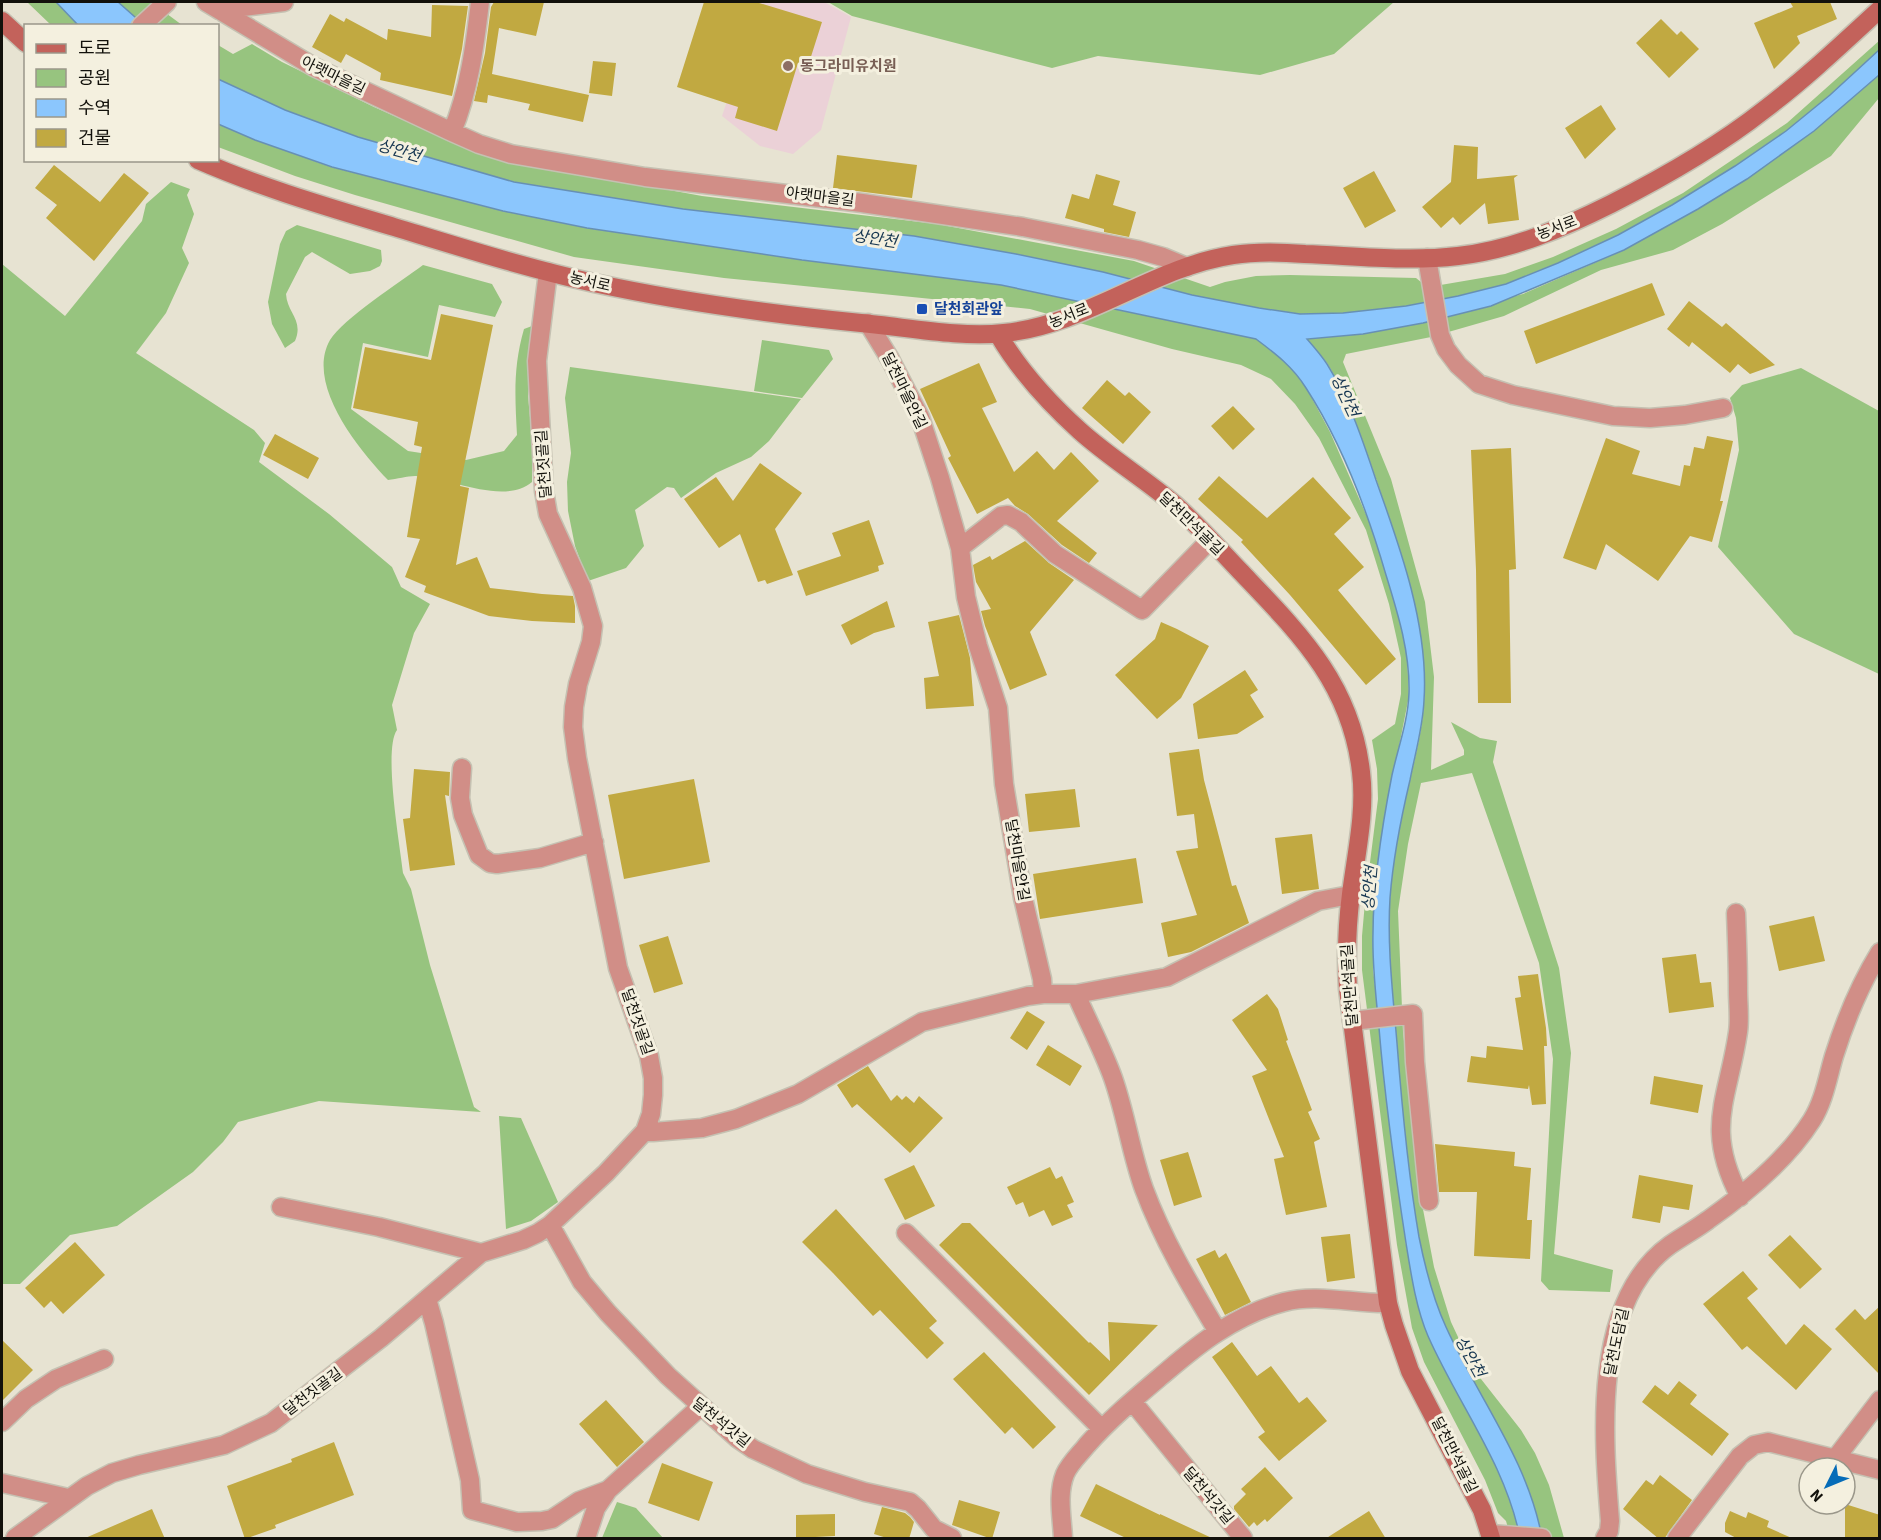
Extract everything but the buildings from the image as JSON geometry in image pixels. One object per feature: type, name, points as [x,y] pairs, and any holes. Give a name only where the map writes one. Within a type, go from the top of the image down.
[{"type":"street","points":[[143,24],[167,2]]},
{"type":"street","name":"아랫마을길","points":[[212,6],[284,2]]},
{"type":"street","points":[[453,132],[477,31],[480,2]]},
{"type":"street","name":"아랫마을길","points":[[212,6],[314,67],[479,144],[511,154],[645,177],[862,203],[1023,227],[1138,250],[1163,257],[1180,270]]},
{"type":"street","name":"농서로","points":[[203,162],[275,191],[548,272],[639,292],[691,301],[868,323],[976,334],[998,334],[1043,326],[1060,320],[1213,258],[1270,252],[1426,258],[1459,256],[1508,247],[1580,219],[1646,186],[1713,147],[1763,112],[1809,74],[1880,9]]},
{"type":"street","points":[[2,21],[24,41]]},
{"type":"street","points":[[1426,258],[1440,334],[1446,349],[1467,375],[1485,386],[1513,395],[1613,416],[1650,418],[1723,408]]},
{"type":"street","name":"달천짓골길","points":[[15,1539],[68,1498],[112,1473],[224,1445],[270,1424],[342,1370],[480,1253],[523,1240],[550,1225],[606,1173],[645,1131],[651,1114],[653,1078],[649,1056],[618,968],[573,727],[578,684],[591,642],[593,626],[582,588],[548,514],[544,491],[537,361],[548,272]]},
{"type":"street","name":"달천마을안길","points":[[868,323],[890,359],[920,417],[960,548],[966,597],[978,646],[998,708],[1004,784],[1023,898],[1042,979],[1043,994]]},
{"type":"street","name":"달천만석골길","points":[[998,334],[1019,364],[1062,413],[1082,432],[1174,504],[1298,632],[1322,664],[1343,705],[1354,736],[1361,773],[1359,835],[1350,895],[1346,953],[1359,1021],[1388,1304],[1410,1371],[1496,1536]]},
{"type":"street","points":[[960,548],[1001,516],[1008,515],[1021,522],[1055,554],[1142,610],[1210,540]]},
{"type":"street","points":[[462,768],[460,798],[463,815],[479,855],[490,863],[540,858],[594,842]]},
{"type":"street","points":[[645,1131],[702,1128],[736,1119],[798,1094],[922,1022],[1043,994],[1076,994],[1167,977],[1318,901],[1350,895]]},
{"type":"street","points":[[1736,913],[1738,1031],[1722,1103],[1720,1125],[1722,1150],[1728,1174],[1740,1197]]},
{"type":"street","name":"달천도담길","points":[[1605,1539],[1610,1521],[1606,1442],[1607,1389],[1618,1318],[1627,1295],[1652,1260],[1740,1197],[1798,1140],[1813,1118],[1844,1023],[1862,980],[1880,952]]},
{"type":"street","points":[[1076,994],[1113,1077],[1137,1168],[1153,1210],[1179,1268],[1218,1332]]},
{"type":"street","points":[[1359,1021],[1413,1014],[1415,1062],[1429,1201]]},
{"type":"street","points":[[281,1207],[379,1227],[480,1253]]},
{"type":"street","name":"달천석갓길","points":[[550,1225],[582,1282],[635,1343],[700,1407],[753,1449],[832,1483],[910,1502],[934,1529],[952,1539]]},
{"type":"street","points":[[906,1233],[1101,1428]]},
{"type":"street","points":[[427,1299],[470,1480],[472,1510],[517,1522],[542,1521],[552,1519],[579,1501],[608,1490]]},
{"type":"street","points":[[1062,1538],[1060,1500],[1065,1475],[1073,1462],[1101,1428],[1188,1354],[1218,1332],[1256,1312],[1286,1301],[1336,1300],[1388,1304]]},
{"type":"street","points":[[2,1422],[26,1399],[56,1379],[104,1359]]},
{"type":"street","points":[[1837,1456],[1880,1400]]},
{"type":"street","name":"달천석갓길","points":[[1132,1401],[1243,1539]]},
{"type":"street","points":[[586,1539],[596,1508],[608,1490],[700,1407]]},
{"type":"street","points":[[1677,1539],[1740,1456],[1754,1445],[1768,1442],[1823,1456]]},
{"type":"street","points":[[1857,1464],[1880,1470]]},
{"type":"street","points":[[2,1483],[68,1498]]},
{"type":"street","points":[[1496,1536],[1542,1539]]},
{"type":"shaded area","name":"동그라미유치원","points":[[760,2],[824,2],[851,17],[821,130],[793,154],[760,146],[722,116]]},
{"type":"green space","points":[[27,2],[56,2],[77,24],[50,24]]},
{"type":"green space","points":[[118,2],[151,2],[181,24],[143,24]]},
{"type":"green space","points":[[828,2],[1394,2],[1334,54],[1260,75],[1098,56],[1052,68],[852,16]]},
{"type":"green space","points":[[1880,40],[1879,50],[1786,131],[1672,205],[1618,235],[1506,284],[1458,296],[1406,306],[1343,313],[1300,314],[1192,295],[1103,272],[914,236],[682,209],[514,182],[358,137],[285,110],[219,79],[219,46],[233,54],[252,44],[282,62],[374,107],[451,141],[527,164],[702,196],[937,224],[1134,261],[1210,287],[1256,276],[1290,275],[1416,278],[1421,282],[1423,288],[1505,274],[1553,257],[1616,229],[1683,193],[1787,123]]},
{"type":"green space","points":[[1879,75],[1879,98],[1831,156],[1722,224],[1673,250],[1601,270],[1504,316],[1431,337],[1346,354],[1343,362],[1391,479],[1425,602],[1434,677],[1431,770],[1464,755],[1464,750],[1451,722],[1480,738],[1497,741],[1493,762],[1559,968],[1571,1053],[1554,1254],[1613,1270],[1610,1292],[1549,1290],[1541,1281],[1553,1059],[1539,963],[1472,773],[1421,783],[1408,844],[1398,911],[1403,1032],[1422,1204],[1434,1267],[1451,1322],[1481,1379],[1521,1430],[1535,1453],[1549,1485],[1564,1538],[1542,1538],[1526,1483],[1514,1456],[1441,1316],[1419,1237],[1401,1092],[1389,916],[1391,883],[1398,839],[1422,720],[1424,672],[1421,643],[1410,585],[1359,431],[1335,376],[1307,339],[1363,334],[1523,294],[1624,250],[1814,131]]},
{"type":"green space","points":[[219,124],[331,167],[503,211],[587,228],[802,260],[1001,285],[1257,339],[1286,362],[1306,387],[1330,432],[1372,528],[1403,632],[1409,696],[1383,827],[1375,893],[1373,969],[1406,1245],[1417,1301],[1428,1334],[1439,1360],[1504,1485],[1520,1538],[1511,1538],[1506,1521],[1498,1513],[1485,1480],[1424,1362],[1412,1328],[1397,1245],[1362,970],[1365,902],[1378,799],[1377,769],[1372,740],[1395,724],[1401,694],[1401,658],[1389,604],[1366,530],[1319,438],[1295,404],[1271,379],[1241,365],[1172,349],[1030,309],[724,278],[574,257],[295,176],[219,147]]},
{"type":"green space","points":[[171,182],[190,189],[187,195],[194,214],[182,248],[189,263],[166,313],[136,353],[254,430],[265,443],[259,462],[329,514],[392,567],[401,587],[430,604],[414,633],[392,705],[397,730],[393,740],[392,757],[394,798],[403,873],[411,889],[430,965],[474,1107],[481,1112],[319,1101],[238,1122],[223,1142],[193,1172],[117,1226],[70,1235],[20,1284],[2,1284],[2,264],[65,316],[142,221],[146,204]]},
{"type":"green space","points":[[297,225],[381,250],[382,261],[380,266],[370,271],[350,274],[312,252],[305,257],[286,294],[298,327],[295,341],[285,348],[272,324],[268,302],[280,244],[286,231]]},
{"type":"green space","points":[[423,265],[492,284],[502,302],[495,317],[439,305],[428,357],[363,343],[351,409],[408,451],[466,460],[504,451],[517,435],[516,369],[524,329],[532,326],[528,396],[532,439],[532,482],[520,489],[491,491],[415,476],[388,480],[350,434],[330,396],[324,376],[324,357],[330,340],[359,312]]},
{"type":"green space","points":[[762,340],[829,350],[833,359],[802,398],[754,391]]},
{"type":"green space","points":[[570,367],[801,399],[769,441],[751,457],[716,473],[681,498],[674,488],[667,487],[635,510],[644,546],[626,568],[588,581],[575,546],[568,511],[567,482],[571,453],[565,398]]},
{"type":"green space","points":[[1801,368],[1879,411],[1879,674],[1794,634],[1718,547],[1739,450],[1736,418],[1730,398],[1742,385]]},
{"type":"green space","points":[[499,1116],[521,1118],[558,1202],[531,1221],[506,1229]]},
{"type":"green space","points":[[617,1502],[636,1508],[663,1538],[602,1538]]},
{"type":"water","points":[[56,2],[118,2],[143,24],[77,24]]},
{"type":"water","name":"상안천","points":[[1879,50],[1879,75],[1814,131],[1747,179],[1624,250],[1491,306],[1423,323],[1363,334],[1307,339],[1335,377],[1361,435],[1403,560],[1422,644],[1423,710],[1395,854],[1389,916],[1401,1092],[1419,1237],[1441,1316],[1526,1482],[1542,1538],[1520,1538],[1504,1485],[1428,1336],[1414,1291],[1387,1109],[1373,945],[1376,873],[1392,775],[1405,724],[1409,693],[1408,663],[1402,633],[1371,527],[1352,478],[1319,409],[1290,367],[1256,339],[1001,285],[802,260],[587,228],[503,211],[332,167],[255,140],[219,124],[219,79],[285,110],[358,137],[514,182],[683,209],[914,236],[1103,272],[1192,295],[1300,314],[1343,313],[1406,306],[1458,296],[1506,284],[1558,263],[1618,235],[1672,205],[1786,131]]},
{"type":"place","name":"동그라미유치원","points":[[788,66]]},
{"type":"place","name":"달천회관앞","points":[[922,309]]}]
